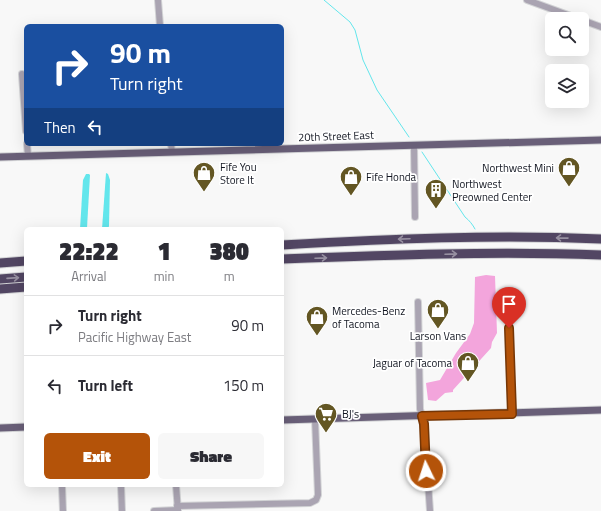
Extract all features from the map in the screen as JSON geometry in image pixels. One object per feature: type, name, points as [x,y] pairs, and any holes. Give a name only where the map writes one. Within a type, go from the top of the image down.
[{"type":"highway","points":[[284,245],[375,240],[485,237],[599,238]]},
{"type":"highway","points":[[284,259],[477,253],[601,255]]},
{"type":"highway","points":[[522,253],[601,260]]},
{"type":"highway","points":[[0,263],[24,261]]},
{"type":"highway","points":[[0,279],[24,277]]},
{"type":"highway","points":[[0,289],[24,287]]},
{"type":"main road","name":"20th Street East","points":[[0,157],[601,140]]},
{"type":"main road","points":[[284,420],[512,414],[601,410]]},
{"type":"main road","points":[[0,428],[24,427]]},
{"type":"street","points":[[158,0],[160,24]]},
{"type":"street","points":[[527,0],[559,12]]},
{"type":"street","points":[[589,23],[601,27]]},
{"type":"street","points":[[22,74],[24,102]]},
{"type":"street","points":[[414,145],[415,217]]},
{"type":"street","points":[[27,146],[28,156]]},
{"type":"street","points":[[171,146],[172,152]]},
{"type":"street","points":[[418,302],[420,409],[424,424],[430,511]]},
{"type":"street","points":[[509,328],[512,414]]},
{"type":"street","points":[[154,511],[310,503],[316,500],[318,494],[315,419]]},
{"type":"street","points":[[62,487],[63,511]]},
{"type":"street","points":[[121,487],[122,511]]},
{"type":"street","points":[[176,487],[177,509]]},
{"type":"shaded area","points":[[486,275],[495,276],[497,333],[492,342],[491,348],[453,390],[453,392],[445,393],[436,401],[428,400],[426,383],[440,380],[456,353],[470,334],[474,323],[475,277]]},
{"type":"water","points":[[106,173],[108,174],[110,180],[109,226],[102,227]]},
{"type":"water","points":[[86,174],[90,175],[87,227],[80,227],[83,180]]},
{"type":"waterway","points":[[324,0],[350,22],[355,30],[363,60],[377,90],[409,137]]},
{"type":"waterway","points":[[422,152],[465,217],[475,229]]},
{"type":"place","name":"Northwest Mini","points":[[569,188]]},
{"type":"place","name":"Fife You Store It","points":[[204,192]]},
{"type":"place","name":"Fife Honda","points":[[351,196]]},
{"type":"place","name":"Northwest Preowned Center","points":[[436,210]]},
{"type":"place","name":"Larson Vans","points":[[438,330]]},
{"type":"place","name":"Mercedes-Benz of Tacoma","points":[[317,336]]},
{"type":"place","name":"Jaguar of Tacoma","points":[[468,382]]},
{"type":"place","name":"BJ's","points":[[326,434]]},
{"type":"route","points":[[426,471],[424,424],[422,416],[512,414],[509,328]]}]
